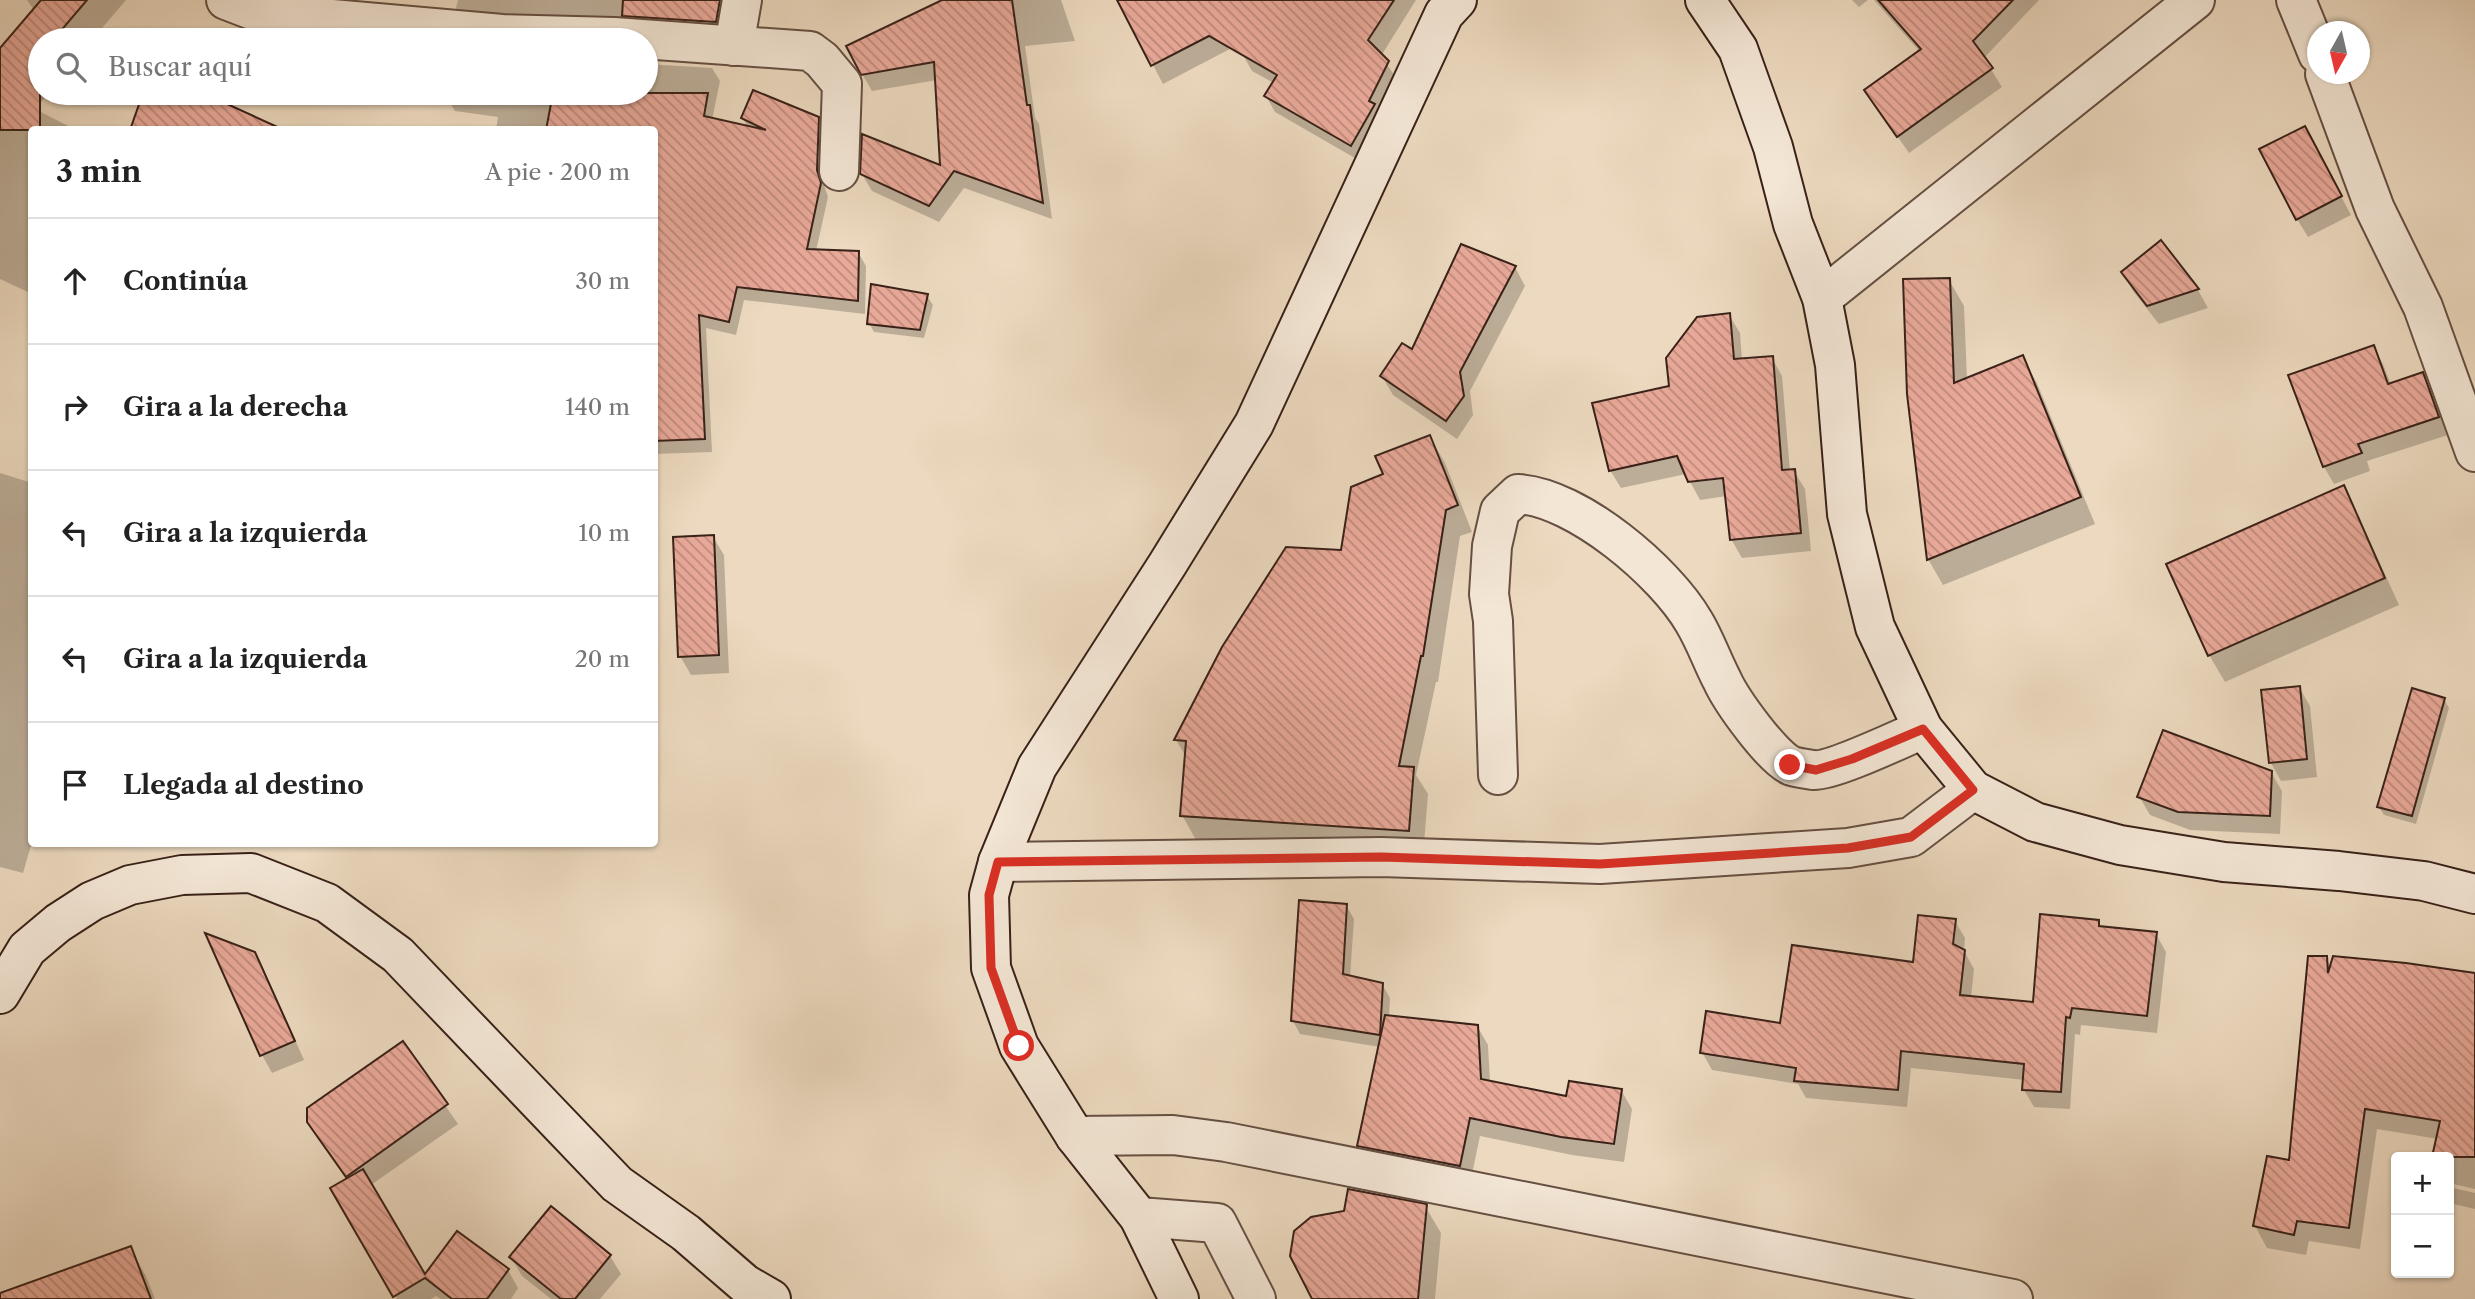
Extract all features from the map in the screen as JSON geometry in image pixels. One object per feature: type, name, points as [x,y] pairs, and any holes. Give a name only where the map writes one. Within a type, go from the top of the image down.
[{"type":"street","points":[[226,0],[252,10],[276,14],[434,28]]},
{"type":"street","points":[[734,46],[742,0]]},
{"type":"street","points":[[1179,1299],[1139,1217],[1075,1136],[1019,1046],[991,968],[989,895],[998,862],[1037,767],[1254,424],[1438,26],[1444,14],[1457,0]]},
{"type":"street","points":[[1705,0],[1738,49],[1773,147],[1793,225],[1822,298],[1835,365],[1847,514],[1875,628],[1923,729],[1973,790],[2035,822],[2120,845],[2224,862],[2424,881],[2475,894]]},
{"type":"street","points":[[1822,298],[2195,0]]},
{"type":"street","points":[[2296,0],[2307,27]]},
{"type":"street","points":[[658,40],[810,51],[842,85],[839,172]]},
{"type":"street","points":[[2329,84],[2375,209],[2423,307],[2475,452]]},
{"type":"street","points":[[1497,775],[1493,621],[1489,594],[1492,546],[1500,511],[1518,494],[1535,495],[1566,507],[1602,529],[1658,576],[1694,621],[1723,683],[1760,737],[1790,765],[1816,770],[1852,759],[1923,729]]},
{"type":"street","points":[[998,862],[1381,857],[1600,864],[1821,850],[1911,837],[1973,790]]},
{"type":"street","points":[[0,994],[27,949],[58,923],[92,901],[130,886],[182,876],[251,873],[327,903],[398,955],[617,1184],[686,1233],[745,1284],[771,1299]]},
{"type":"street","points":[[1075,1136],[1173,1135],[1226,1142],[2013,1299]]},
{"type":"street","points":[[1139,1217],[1217,1223],[1256,1299]]},
{"type":"building","points":[[41,0],[87,0],[63,28],[28,28],[28,105],[40,105],[40,126],[28,126],[28,130],[0,130],[0,48]]},
{"type":"building","points":[[623,0],[720,0],[716,22],[622,16]]},
{"type":"building","points":[[942,0],[1012,0],[1043,203],[954,171],[929,206],[860,174],[862,134],[940,165],[934,62],[861,75],[846,46]]},
{"type":"building","points":[[1117,0],[1394,0],[1368,40],[1389,61],[1369,101],[1375,104],[1351,146],[1264,96],[1277,75],[1209,36],[1151,66]]},
{"type":"building","points":[[1878,0],[2013,0],[1973,41],[1993,68],[1897,137],[1864,90],[1921,49]]},
{"type":"building","points":[[753,90],[819,117],[817,170],[821,183],[807,249],[859,251],[858,301],[737,287],[729,322],[699,315],[705,439],[658,441],[658,126],[547,126],[551,105],[658,105],[658,93],[708,93],[704,116],[766,130],[741,118]]},
{"type":"building","points":[[139,105],[229,105],[275,126],[131,126]]},
{"type":"building","points":[[2305,126],[2342,196],[2296,220],[2259,149]]},
{"type":"building","points":[[2161,240],[2199,289],[2147,306],[2121,272]]},
{"type":"building","points":[[1461,244],[1516,266],[1460,372],[1464,396],[1446,421],[1380,376],[1402,343],[1412,349]]},
{"type":"building","points":[[1950,278],[1954,383],[2023,355],[2081,497],[1927,560],[1907,394],[1903,279]]},
{"type":"building","points":[[871,284],[928,294],[920,330],[867,324]]},
{"type":"building","points":[[1730,313],[1734,359],[1773,356],[1782,470],[1795,469],[1801,533],[1730,540],[1723,478],[1688,482],[1677,456],[1609,471],[1592,403],[1669,386],[1666,358],[1697,317]]},
{"type":"building","points":[[2374,345],[2388,384],[2423,372],[2439,417],[2358,444],[2362,453],[2323,467],[2288,375]]},
{"type":"building","points":[[1430,435],[1458,505],[1446,510],[1423,656],[1399,766],[1414,767],[1409,831],[1180,816],[1186,741],[1174,740],[1222,647],[1286,547],[1341,550],[1351,487],[1383,474],[1375,456]]},
{"type":"building","points":[[2344,485],[2385,578],[2208,656],[2166,564]]},
{"type":"building","points":[[714,535],[719,655],[678,657],[673,537]]},
{"type":"building","points":[[2300,686],[2307,759],[2269,763],[2261,690]]},
{"type":"building","points":[[2412,688],[2445,698],[2412,816],[2377,807]]},
{"type":"building","points":[[2163,730],[2272,771],[2270,816],[2178,812],[2137,797]]},
{"type":"building","points":[[1299,900],[1347,904],[1343,974],[1383,983],[1380,1035],[1291,1021]]},
{"type":"building","points":[[2040,914],[2099,920],[2099,926],[2157,932],[2147,1016],[2072,1008],[2070,1018],[2066,1017],[2061,1092],[2022,1090],[2024,1064],[1901,1051],[1898,1090],[1794,1081],[1796,1068],[1700,1053],[1706,1011],[1780,1023],[1792,945],[1913,962],[1918,915],[1956,919],[1953,944],[1965,950],[1960,995],[2033,1002]]},
{"type":"building","points":[[205,933],[255,952],[295,1041],[260,1056]]},
{"type":"building","points":[[2308,956],[2327,956],[2328,973],[2333,956],[2475,973],[2475,1157],[2454,1157],[2454,1152],[2433,1152],[2440,1121],[2365,1109],[2349,1228],[2297,1221],[2294,1235],[2253,1226],[2267,1156],[2289,1160]]},
{"type":"building","points":[[1385,1015],[1478,1025],[1481,1079],[1566,1096],[1569,1081],[1622,1089],[1614,1144],[1561,1137],[1470,1118],[1460,1166],[1357,1146]]},
{"type":"building","points":[[403,1041],[448,1104],[346,1177],[307,1122],[307,1108]]},
{"type":"building","points":[[363,1169],[425,1274],[457,1231],[509,1269],[487,1299],[452,1299],[425,1278],[393,1297],[330,1188]]},
{"type":"building","points":[[1348,1189],[1427,1204],[1418,1299],[1312,1299],[1290,1256],[1294,1231],[1311,1217],[1344,1211]]},
{"type":"building","points":[[551,1206],[611,1255],[575,1299],[561,1299],[509,1257]]},
{"type":"building","points":[[131,1246],[151,1299],[0,1299],[0,1293]]},
{"type":"route","points":[[1019,1046],[991,968],[989,895],[998,862],[1381,857],[1600,864],[1848,848],[1911,837],[1973,790],[1923,729],[1852,759],[1816,770],[1790,765]]}]
